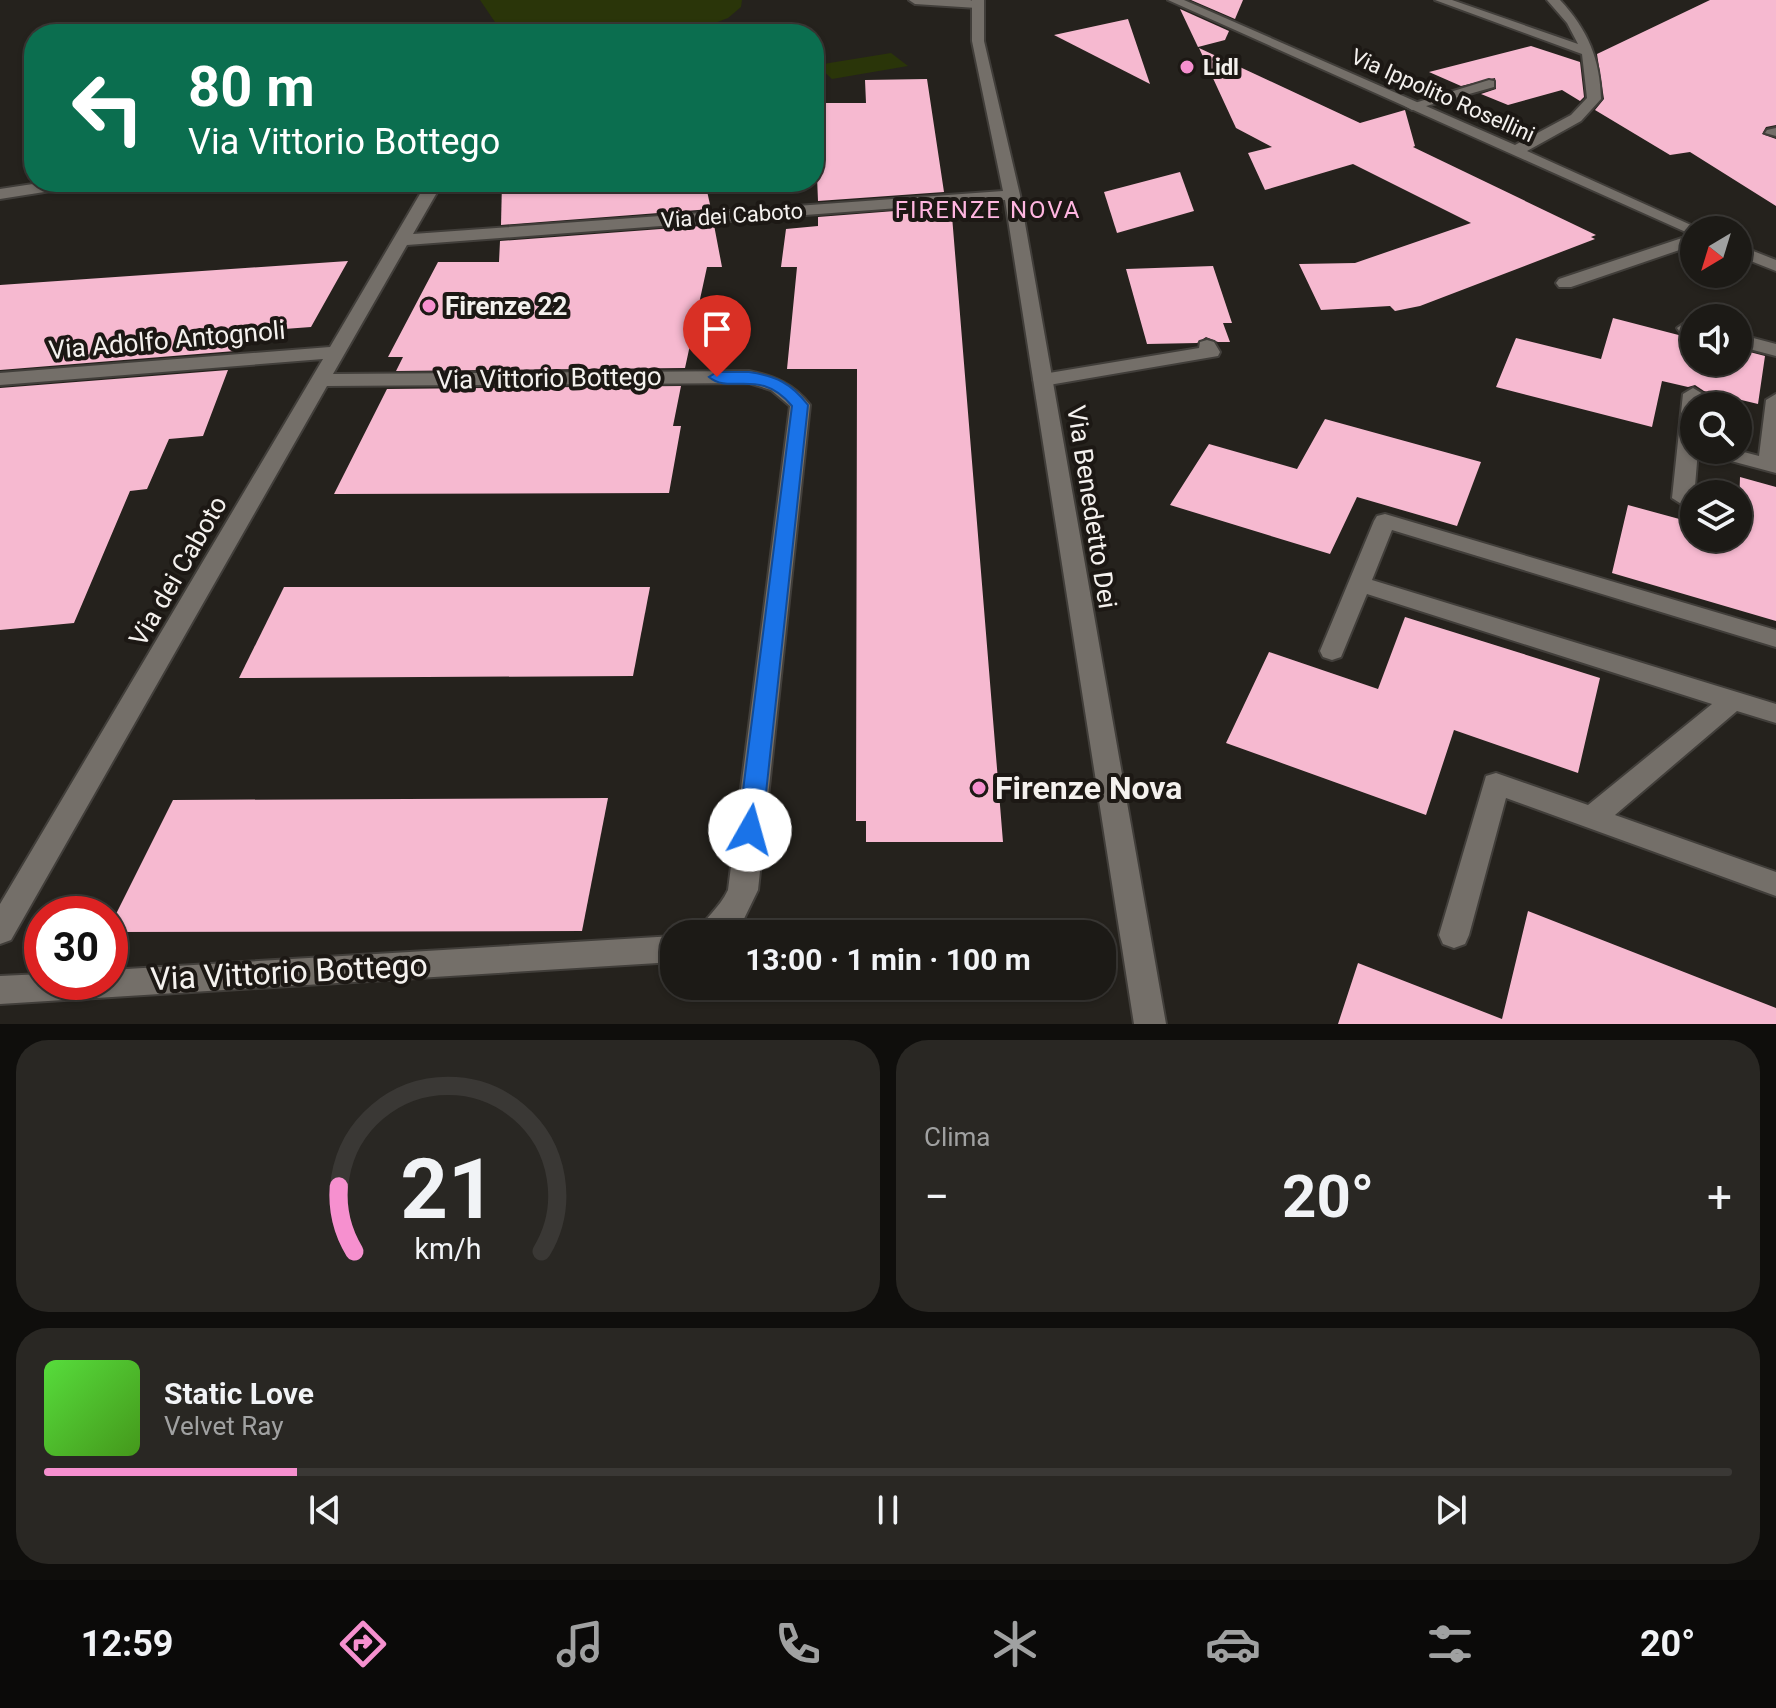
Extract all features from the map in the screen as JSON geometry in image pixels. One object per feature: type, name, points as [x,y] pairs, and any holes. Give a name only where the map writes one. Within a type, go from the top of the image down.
[{"type":"street","points":[[915,0],[978,2]]},
{"type":"street","name":"Via Ippolito Rosellini","points":[[1174,0],[1680,224]]},
{"type":"street","points":[[1441,0],[1590,53]]},
{"type":"street","points":[[1515,151],[1576,118],[1594,99],[1595,78],[1590,53],[1578,29],[1553,0]]},
{"type":"street","name":"Via Benedetto Dei","points":[[978,2],[976,21],[981,54],[1012,195],[1150,1024]]},
{"type":"street","points":[[1412,106],[1489,84]]},
{"type":"street","points":[[0,194],[24,190]]},
{"type":"street","name":"Via dei Caboto","points":[[0,931],[430,192]]},
{"type":"street","name":"Via dei Caboto","points":[[404,240],[1012,195]]},
{"type":"street","points":[[1565,283],[1680,244]]},
{"type":"street","points":[[1752,256],[1776,266]]},
{"type":"street","points":[[1752,344],[1776,350]]},
{"type":"street","points":[[1043,380],[1211,352],[1207,346]]},
{"type":"street","name":"Via Adolfo Antognoli","points":[[0,379],[338,352]]},
{"type":"street","name":"Via Vittorio Bottego","points":[[322,380],[749,377],[773,381],[789,392],[800,405],[743,890],[728,920]]},
{"type":"street","points":[[1752,461],[1772,466],[1776,400]]},
{"type":"street","points":[[1332,651],[1385,521],[1776,639]]},
{"type":"street","points":[[1359,584],[1776,714]]},
{"type":"street","points":[[1593,817],[1734,700]]},
{"type":"street","points":[[1454,935],[1496,783],[1776,884]]},
{"type":"street","name":"Via Vittorio Bottego","points":[[0,990],[660,950]]},
{"type":"green space","points":[[480,0],[742,0],[741,7],[728,18],[712,24],[496,24]]},
{"type":"green space","points":[[891,53],[908,66],[832,79],[824,72],[824,64]]},
{"type":"building","points":[[1191,0],[1243,0],[1235,19]]},
{"type":"building","points":[[1710,0],[1776,0],[1776,125],[1766,127],[1762,134],[1776,139],[1776,206],[1690,152],[1670,155],[1595,110],[1604,99],[1597,54]]},
{"type":"building","points":[[1180,9],[1229,31],[1225,40],[1198,47]]},
{"type":"building","points":[[1128,19],[1150,84],[1054,35]]},
{"type":"building","points":[[1531,46],[1580,62],[1584,97],[1580,101],[1562,90],[1508,105],[1481,94],[1496,89],[1495,78],[1461,86],[1429,72]]},
{"type":"building","points":[[1199,48],[1360,123],[1405,110],[1413,147],[1596,235],[1591,237],[1595,239],[1420,306],[1395,311],[1390,306],[1321,310],[1299,264],[1355,263],[1471,223],[1353,164],[1265,190],[1248,153],[1272,147],[1236,128]]},
{"type":"building","points":[[927,79],[944,192],[818,201],[818,192],[824,192],[824,103],[866,103],[865,80]]},
{"type":"building","points":[[1180,172],[1194,211],[1117,233],[1104,192]]},
{"type":"building","points":[[502,192],[707,192],[711,209],[501,225]]},
{"type":"building","points":[[946,207],[948,217],[952,216],[1003,842],[866,842],[866,821],[856,821],[857,369],[787,369],[797,267],[781,267],[786,229],[818,226],[818,217]]},
{"type":"building","points":[[714,225],[722,267],[707,267],[685,368],[396,371],[403,357],[388,357],[438,262],[499,262],[500,241]]},
{"type":"building","points":[[348,261],[311,327],[242,332],[235,351],[0,370],[0,285]]},
{"type":"building","points":[[1213,266],[1232,323],[1223,323],[1230,342],[1218,342],[1206,337],[1197,343],[1147,344],[1126,269]]},
{"type":"building","points":[[1613,318],[1680,335],[1680,376],[1752,376],[1752,353],[1765,356],[1758,404],[1752,403],[1752,392],[1708,392],[1695,385],[1688,387],[1662,381],[1652,427],[1496,387],[1516,338],[1601,359]]},
{"type":"building","points":[[228,370],[203,436],[169,439],[147,489],[130,491],[74,623],[0,630],[0,388]]},
{"type":"building","points":[[681,386],[673,426],[681,426],[669,493],[334,494],[387,389]]},
{"type":"building","points":[[1325,419],[1481,462],[1457,526],[1357,497],[1330,554],[1170,505],[1209,444],[1297,469]]},
{"type":"building","points":[[1752,480],[1776,487],[1776,621],[1612,573],[1628,505],[1680,519],[1680,552],[1752,552]]},
{"type":"building","points":[[284,587],[650,587],[633,676],[239,678]]},
{"type":"building","points":[[1405,617],[1600,678],[1578,773],[1454,730],[1426,815],[1226,743],[1269,652],[1378,689]]},
{"type":"building","points":[[608,798],[582,931],[128,932],[128,896],[125,896],[173,800]]},
{"type":"building","points":[[1528,911],[1776,1008],[1776,1024],[1338,1024],[1358,963],[1502,1019]]},
{"type":"place","name":"Lidl","points":[[1187,67]]},
{"type":"place","name":"Firenze 22","points":[[429,306]]},
{"type":"place","name":"Firenze Nova","points":[[979,788]]},
{"type":"district","name":"FIRENZE NOVA","points":[[988,210]]},
{"type":"route","points":[[717,377],[773,381],[789,392],[800,405],[750,830]]}]
